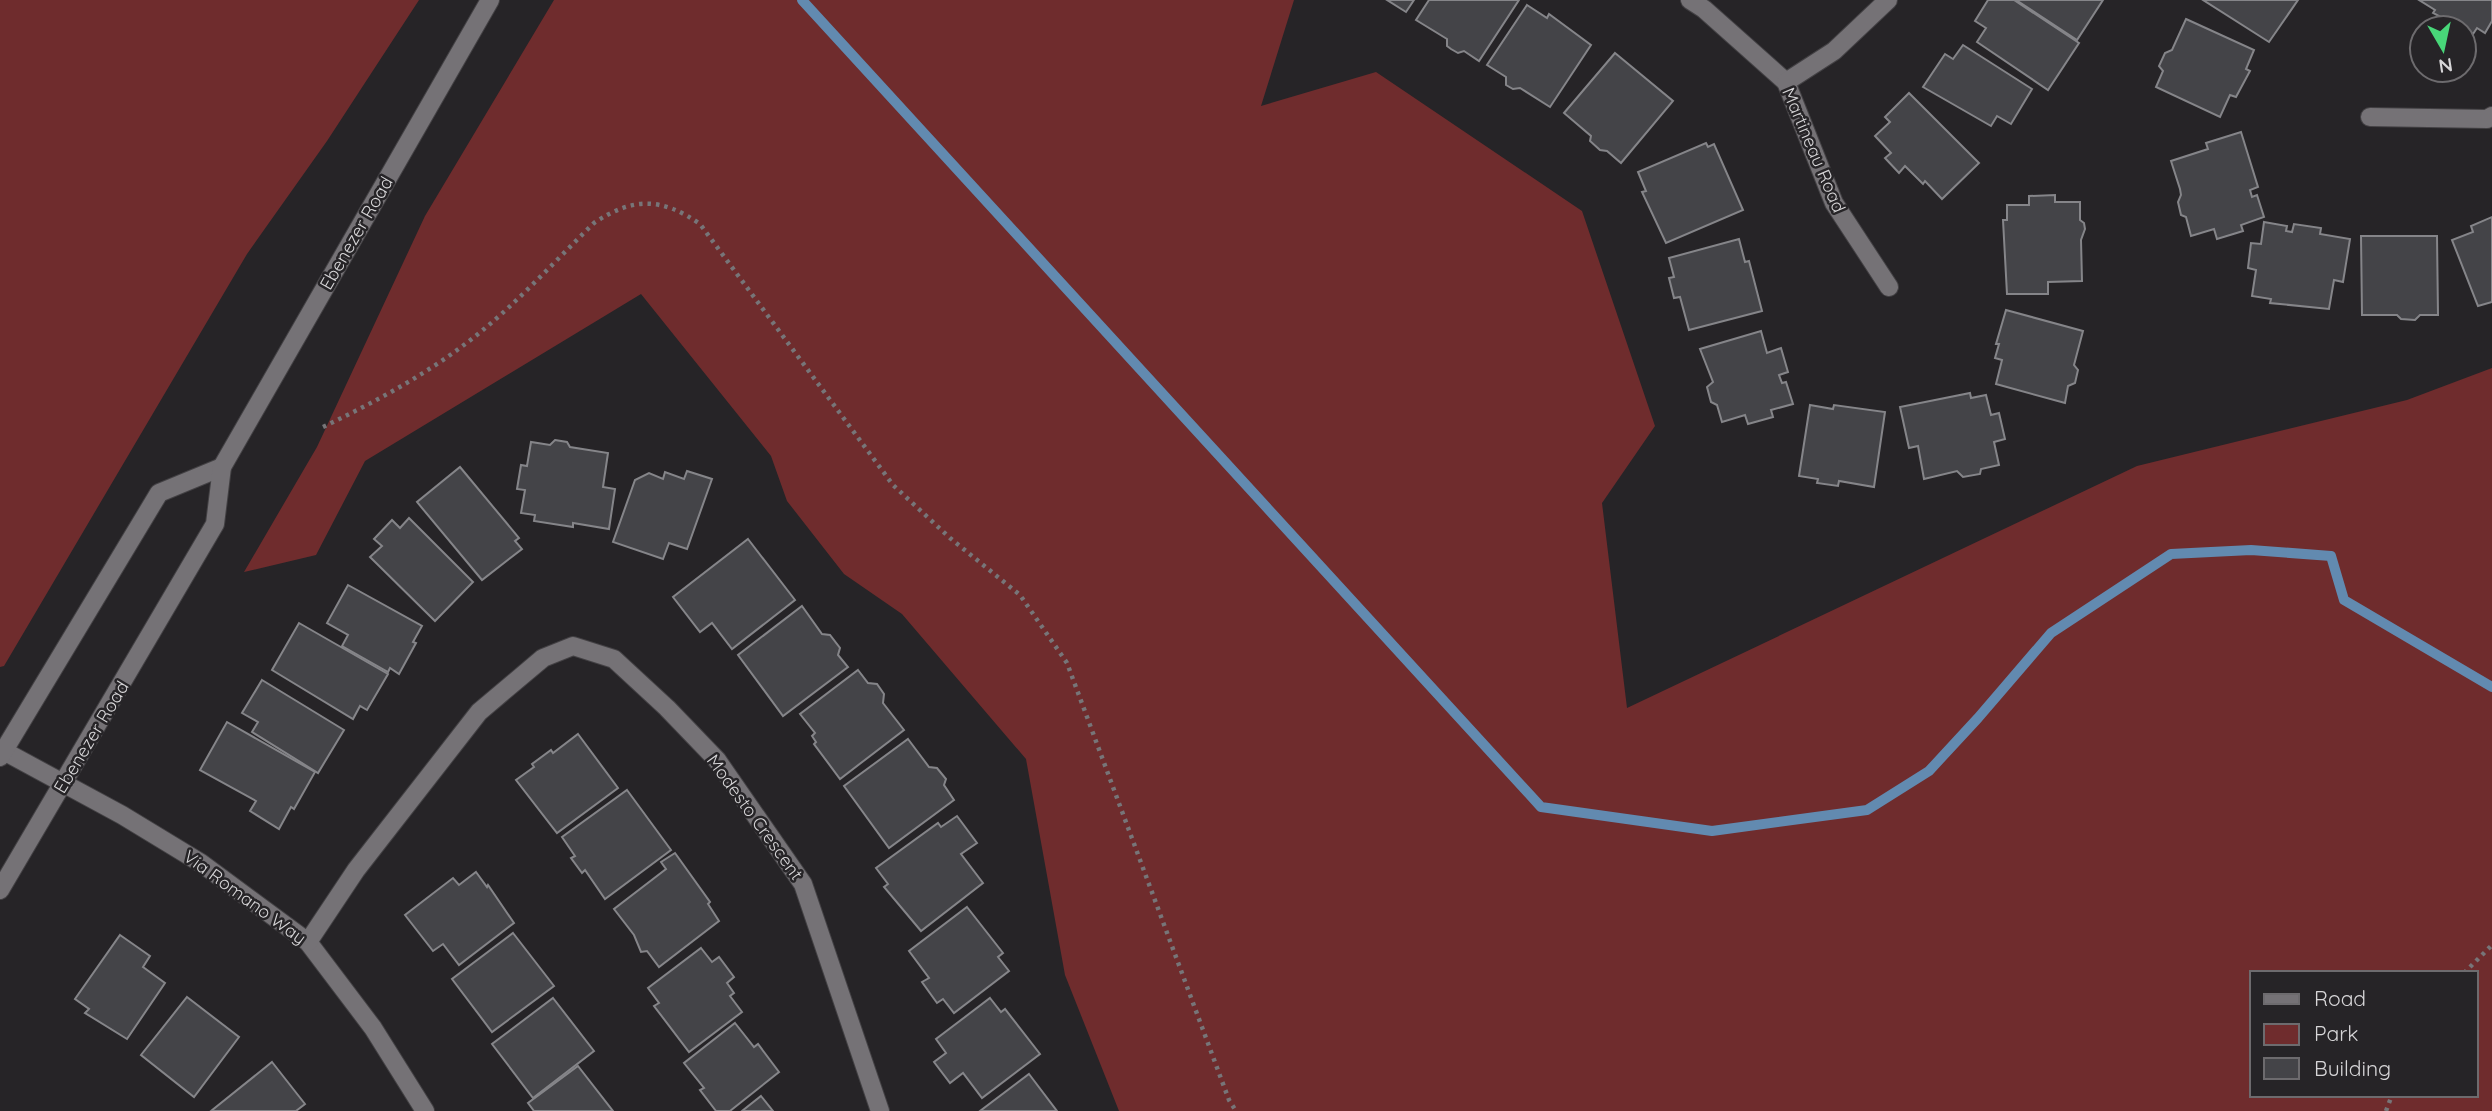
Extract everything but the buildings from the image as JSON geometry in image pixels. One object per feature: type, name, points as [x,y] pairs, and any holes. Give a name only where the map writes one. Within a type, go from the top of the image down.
[{"type":"street","name":"Ebenezer Road","points":[[0,890],[215,524],[222,467],[490,0]]},
{"type":"street","name":"Martineau Road","points":[[1690,0],[1704,9],[1786,82],[1834,203],[1889,287]]},
{"type":"street","points":[[1786,82],[1834,51],[1888,0]]},
{"type":"street","points":[[2370,117],[2487,119],[2492,116]]},
{"type":"street","points":[[1,752],[159,493],[222,467]]},
{"type":"street","name":"Modesto Crescent","points":[[309,942],[356,870],[479,712],[543,658],[573,646],[614,659],[675,716],[717,760],[803,884],[880,1111]]},
{"type":"street","name":"Via Romano Way","points":[[1,752],[122,815],[201,863],[309,942],[373,1028],[425,1111]]},
{"type":"path","points":[[323,427],[368,405],[479,334],[594,223],[613,210],[635,203],[659,204],[681,211],[700,224],[893,485],[950,538],[1020,596],[1067,663],[1229,1100],[1236,1111]]},
{"type":"path","points":[[2466,971],[2492,945]]},
{"type":"green space","points":[[0,0],[419,0],[327,141],[247,254],[4,666],[0,667]]},
{"type":"green space","points":[[554,0],[1294,0],[1261,106],[1376,72],[1582,211],[1655,426],[1602,503],[1627,708],[2137,466],[2407,400],[2492,368],[2492,1111],[1119,1111],[1065,975],[1026,759],[902,614],[844,574],[787,501],[771,456],[641,294],[365,461],[316,555],[244,572],[317,447],[425,216]]},
{"type":"waterway","points":[[802,0],[1541,807],[1712,831],[1867,810],[1929,771],[2051,633],[2171,554],[2251,550],[2331,556],[2344,600],[2492,687]]}]
